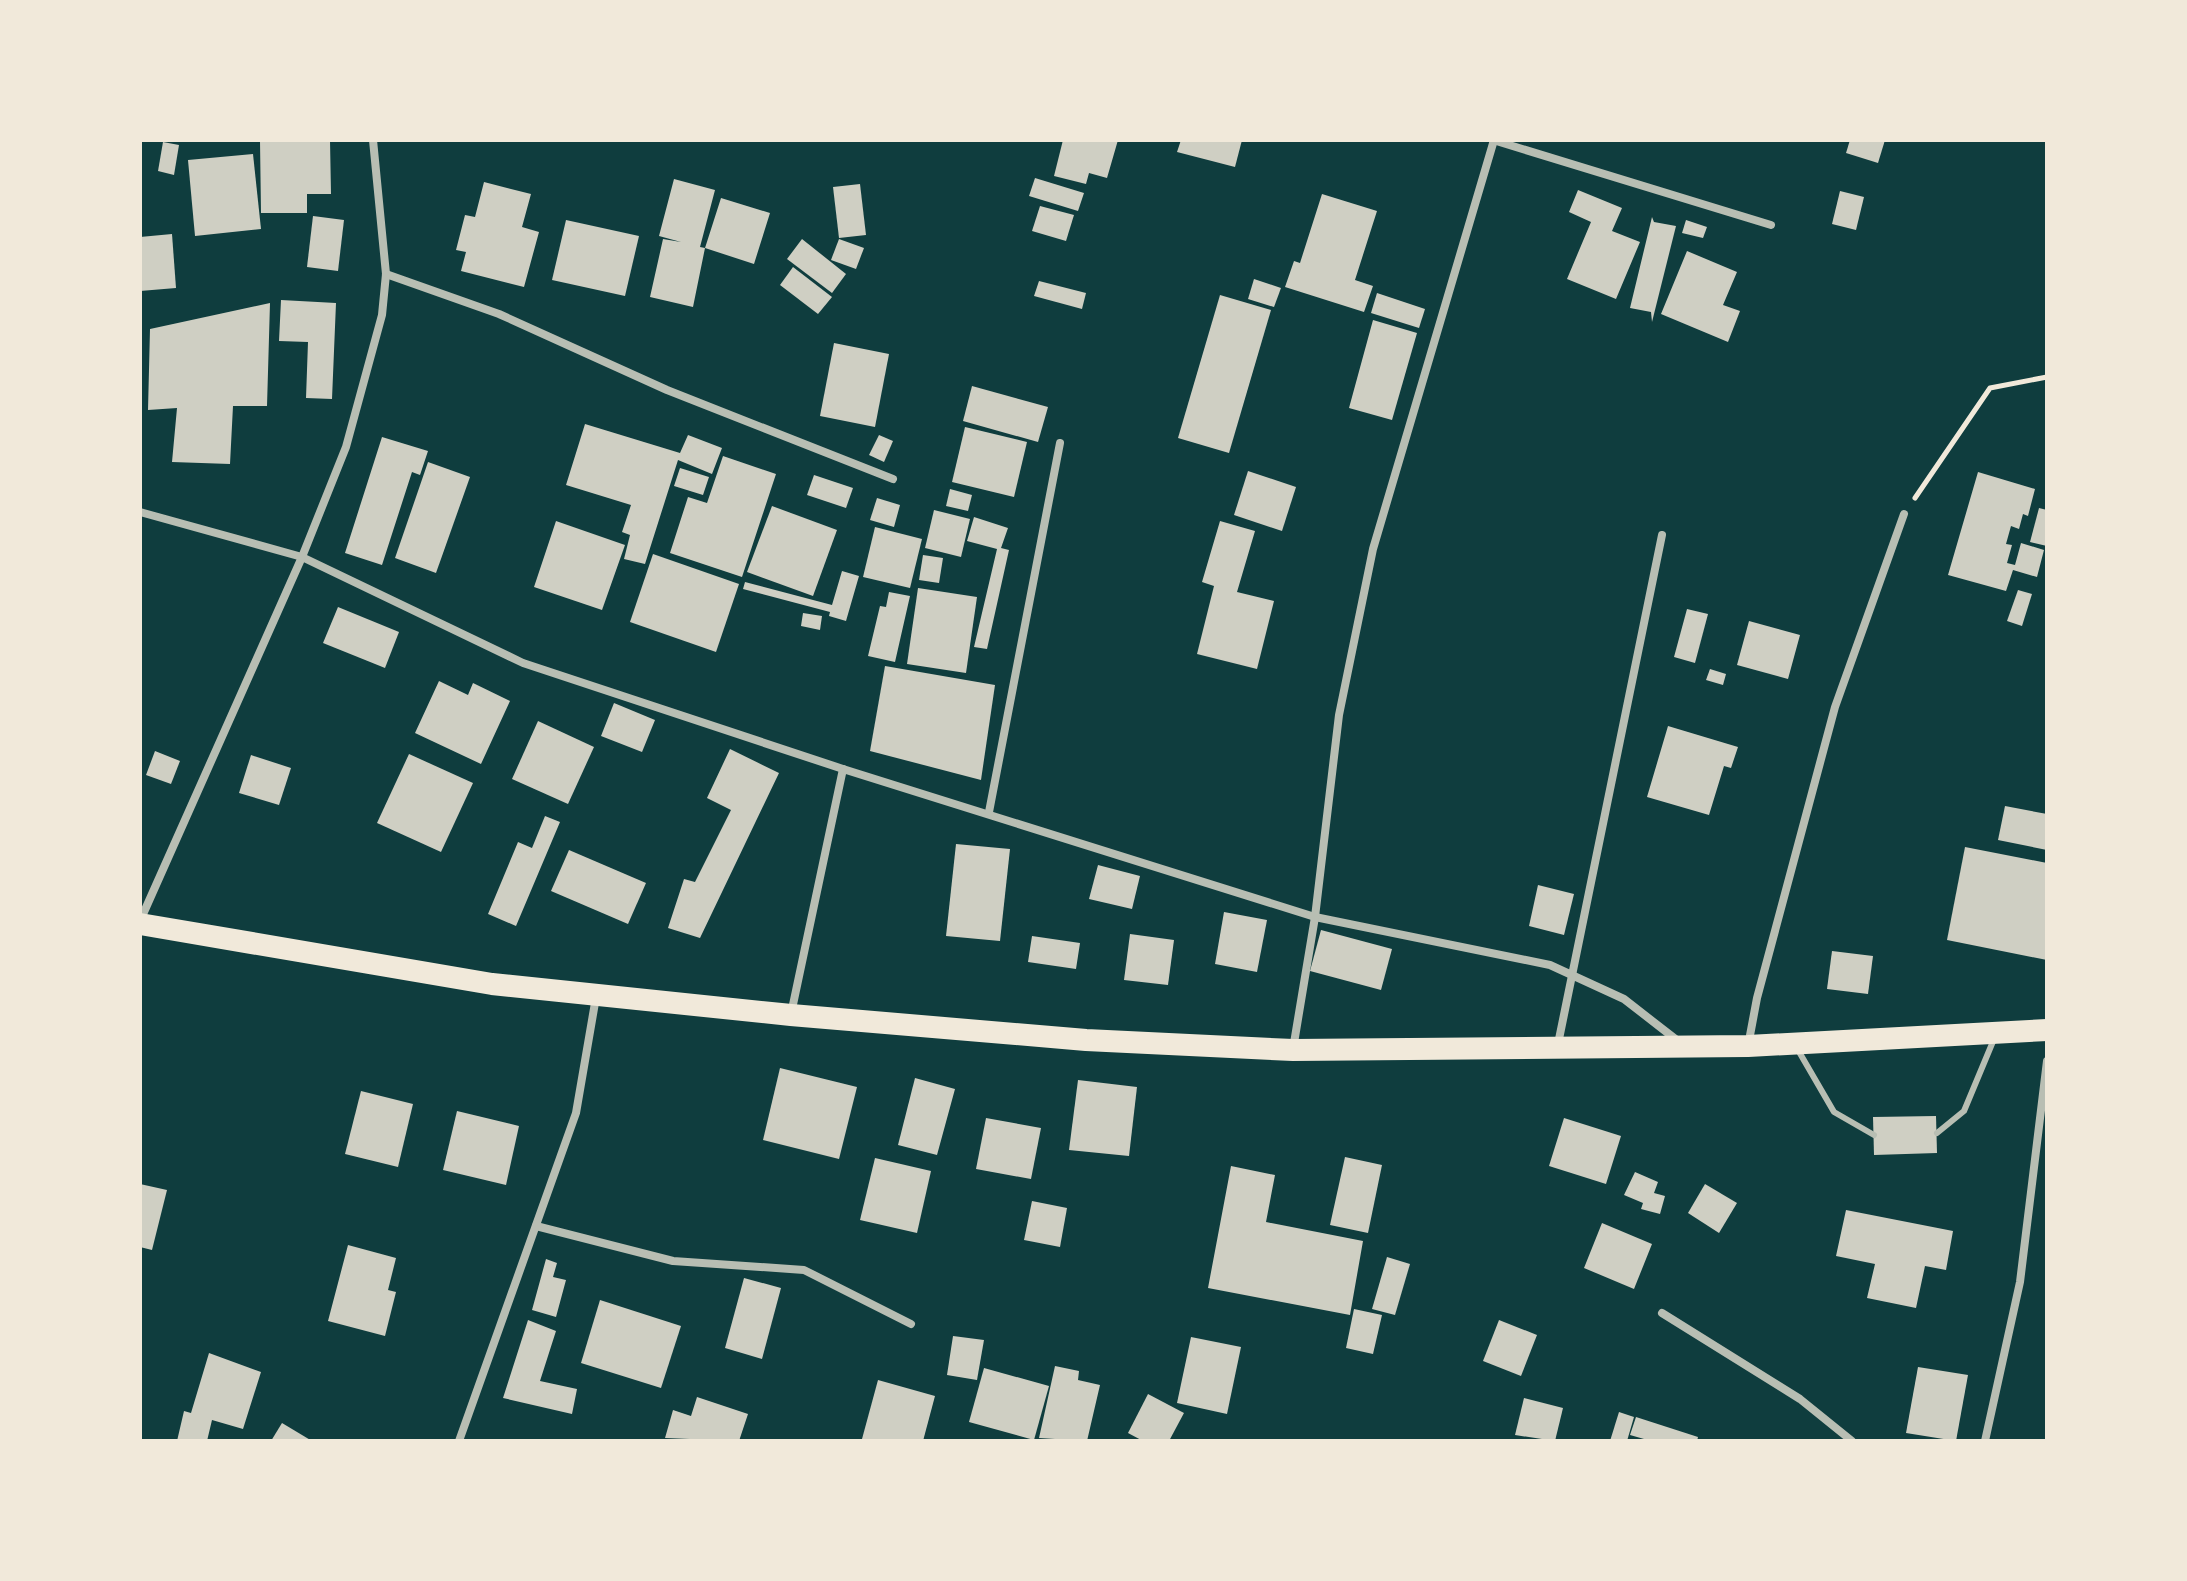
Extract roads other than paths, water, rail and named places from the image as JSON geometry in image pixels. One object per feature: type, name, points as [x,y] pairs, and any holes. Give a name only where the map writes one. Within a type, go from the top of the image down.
[{"type":"highway","points":[[140,923],[492,984],[596,997],[1086,1040],[1293,1050],[1748,1046],[2047,1030]]},
{"type":"street","points":[[140,923],[302,557],[346,447],[382,315],[386,274],[373,140]]},
{"type":"street","points":[[1293,1050],[1315,917],[1339,715],[1373,549],[1494,140],[1771,225]]},
{"type":"street","points":[[386,274],[499,314],[667,390],[893,479]]},
{"type":"street","points":[[989,812],[1060,443]]},
{"type":"street","points":[[140,512],[302,557],[523,663],[843,769],[989,812],[1315,917],[1550,965],[1624,999],[1685,1046]]},
{"type":"street","points":[[1748,1046],[1757,998],[1835,707],[1904,514]]},
{"type":"street","points":[[1557,1047],[1662,535]]},
{"type":"street","points":[[791,1015],[843,769]]},
{"type":"street","points":[[459,1441],[576,1113],[596,997]]},
{"type":"street","points":[[1985,1441],[2020,1282],[2047,1061]]},
{"type":"street","points":[[536,1226],[673,1261],[804,1270],[911,1324]]},
{"type":"street","points":[[1662,1313],[1800,1399],[1852,1441]]},
{"type":"lane","points":[[1937,1133],[1964,1111],[1996,1034]]},
{"type":"lane","points":[[1794,1043],[1834,1112],[1874,1135]]}]
